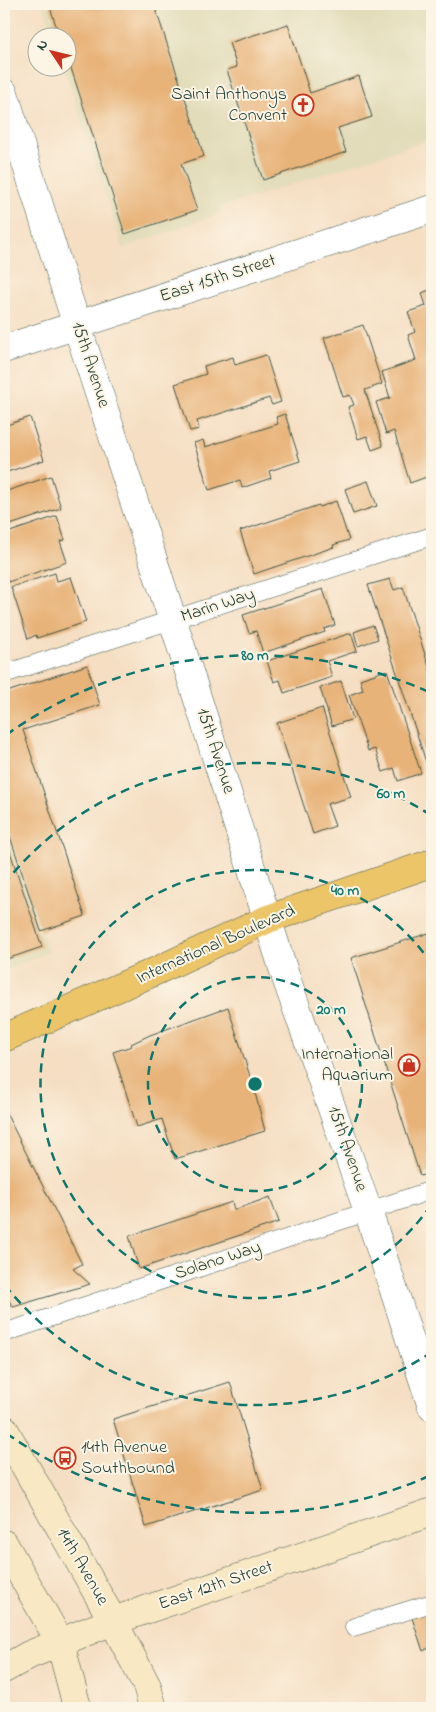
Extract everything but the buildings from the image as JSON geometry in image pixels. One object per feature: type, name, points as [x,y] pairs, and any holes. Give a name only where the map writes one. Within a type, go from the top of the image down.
[{"type":"main road","name":"International Boulevard","points":[[4,1038],[268,919],[432,863]]},
{"type":"main road","name":"14th Avenue","points":[[4,1429],[114,1622],[147,1686],[153,1708]]},
{"type":"main road","name":"East 12th Street","points":[[4,1668],[60,1642],[114,1622],[432,1512]]},
{"type":"main road","points":[[4,1544],[60,1642],[76,1708]]},
{"type":"street","name":"15th Avenue","points":[[4,93],[292,994],[368,1211],[432,1407]]},
{"type":"street","name":"East 15th Street","points":[[4,349],[432,208]]},
{"type":"lane","name":"Marin Way","points":[[4,674],[432,536]]},
{"type":"lane","name":"Solano Way","points":[[4,1333],[432,1190]]},
{"type":"lane","points":[[354,1627],[432,1603]]},
{"type":"shaded area","points":[[43,4],[432,4],[432,139],[219,208],[221,213],[123,248],[67,78],[78,78],[78,28],[51,28]]},
{"type":"shaded area","points":[[4,820],[48,952],[4,971]]},
{"type":"place","name":"Saint Anthonys Convent","points":[[303,105]]},
{"type":"place","name":"International Aquarium","points":[[409,1065]]},
{"type":"place","name":"14th Avenue Southbound","points":[[65,1458]]}]
